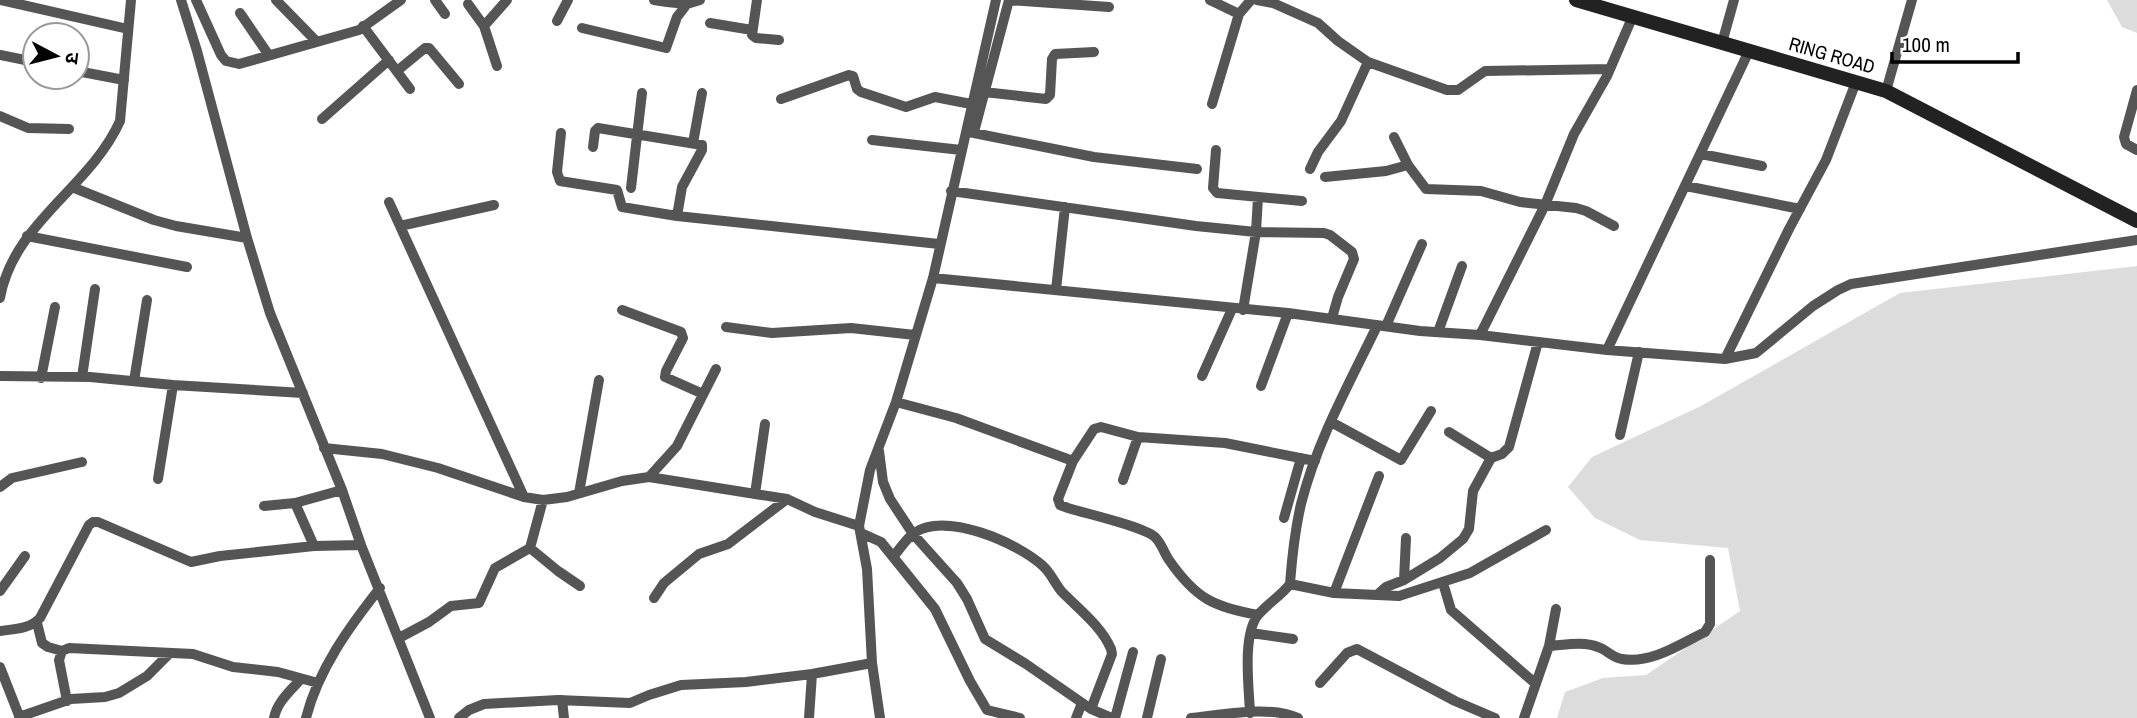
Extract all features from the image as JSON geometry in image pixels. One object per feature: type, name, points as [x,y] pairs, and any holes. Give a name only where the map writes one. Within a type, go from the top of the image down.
[{"type":"street","points":[[0,9],[1,0],[128,29]]},
{"type":"street","points":[[0,298],[10,266],[27,236],[72,187],[115,132],[122,112],[131,0]]},
{"type":"street","points":[[181,0],[270,313],[430,718]]},
{"type":"street","points":[[196,0],[221,55],[226,61],[244,63],[359,30],[401,0]]},
{"type":"street","points":[[276,0],[316,41]]},
{"type":"street","points":[[435,0],[445,14]]},
{"type":"street","points":[[484,26],[507,0]]},
{"type":"street","points":[[557,21],[568,0]]},
{"type":"street","points":[[654,0],[687,4],[700,0]]},
{"type":"street","points":[[969,132],[971,104],[996,0]]},
{"type":"street","points":[[880,718],[872,663],[867,569],[860,530],[870,470],[896,402],[933,278],[961,150],[984,92],[1009,0],[1108,7]]},
{"type":"street","points":[[1210,0],[1239,15]]},
{"type":"street","points":[[1212,104],[1239,15],[1251,0]]},
{"type":"street","points":[[1257,0],[1318,23],[1368,62],[1453,91],[1485,71],[1610,69]]},
{"type":"street","name":"RING ROAD","points":[[1577,0],[1886,91],[2137,221]]},
{"type":"street","points":[[1722,43],[1734,0]]},
{"type":"street","points":[[1886,91],[1912,0]]},
{"type":"street","points":[[754,1],[752,35],[756,38],[779,40]]},
{"type":"street","points":[[468,4],[484,26],[497,66]]},
{"type":"street","points":[[582,28],[666,48],[677,18],[687,4]]},
{"type":"street","points":[[240,13],[268,54]]},
{"type":"street","points":[[1480,335],[1545,205],[1574,134],[1610,69],[1632,18]]},
{"type":"street","points":[[710,23],[752,30]]},
{"type":"street","points":[[363,26],[410,89]]},
{"type":"street","points":[[397,71],[427,47],[459,84]]},
{"type":"street","points":[[1607,350],[1749,51]]},
{"type":"street","points":[[984,92],[1046,99],[1050,95],[1052,59],[1055,54],[1094,52]]},
{"type":"street","points":[[0,55],[21,59]]},
{"type":"street","points":[[322,119],[389,60]]},
{"type":"street","points":[[1310,169],[1318,152],[1341,121],[1368,62]]},
{"type":"street","points":[[91,74],[124,80]]},
{"type":"street","points":[[781,99],[849,75],[853,76],[857,89],[861,92],[903,106],[910,107],[935,97],[971,104]]},
{"type":"street","points":[[1725,359],[1826,160],[1856,82]]},
{"type":"street","points":[[2137,90],[2124,137],[2126,144],[2137,150]]},
{"type":"street","points":[[631,188],[642,93]]},
{"type":"street","points":[[694,143],[702,93]]},
{"type":"street","points":[[0,116],[28,128],[69,129]]},
{"type":"street","points":[[593,147],[595,131],[598,128],[702,145],[702,150],[682,187],[677,216]]},
{"type":"street","points":[[969,132],[1094,157],[1197,169]]},
{"type":"street","points":[[561,133],[558,179],[617,190],[623,207],[677,216],[939,244]]},
{"type":"street","points":[[1394,137],[1408,165],[1426,189],[1481,191],[1513,201],[1581,209],[1614,226]]},
{"type":"street","points":[[873,140],[961,150]]},
{"type":"street","points":[[1216,150],[1214,192],[1302,201]]},
{"type":"street","points":[[1701,154],[1762,166]]},
{"type":"street","points":[[1325,177],[1386,171],[1408,165]]},
{"type":"street","points":[[1686,186],[1800,209]]},
{"type":"street","points":[[72,187],[154,220],[247,238]]},
{"type":"street","points":[[951,191],[1196,226],[1256,232],[1324,233],[1352,252],[1354,262],[1332,318]]},
{"type":"street","points":[[1202,376],[1237,309],[1256,232],[1258,197]]},
{"type":"street","points":[[389,202],[524,497]]},
{"type":"street","points":[[400,226],[494,205]]},
{"type":"street","points":[[1056,290],[1065,207]]},
{"type":"street","points":[[27,236],[187,267]]},
{"type":"street","points":[[933,278],[1288,313],[1607,350],[1725,359],[1755,353],[1813,306],[1852,284],[2137,240]]},
{"type":"street","points":[[1250,713],[1248,654],[1251,633],[1258,615],[1290,584],[1296,527],[1315,461],[1331,422],[1422,244]]},
{"type":"street","points":[[1438,332],[1462,266]]},
{"type":"street","points":[[82,377],[95,289]]},
{"type":"street","points":[[134,382],[147,300]]},
{"type":"street","points":[[41,377],[55,307]]},
{"type":"street","points":[[622,310],[681,332],[683,338],[664,377],[703,394]]},
{"type":"street","points":[[1261,386],[1288,313]]},
{"type":"street","points":[[726,327],[772,333],[852,328],[915,335]]},
{"type":"street","points":[[1377,595],[1385,587],[1404,580],[1440,558],[1463,539],[1469,529],[1473,491],[1491,458],[1502,454],[1509,447],[1538,342]]},
{"type":"street","points":[[1620,435],[1639,352]]},
{"type":"street","points":[[649,477],[677,446],[716,369]]},
{"type":"street","points":[[0,376],[82,377],[303,393]]},
{"type":"street","points":[[579,493],[599,380]]},
{"type":"street","points":[[158,479],[173,385]]},
{"type":"street","points":[[896,402],[956,418],[1073,461]]},
{"type":"street","points":[[1331,422],[1401,460],[1431,411]]},
{"type":"street","points":[[755,494],[765,424]]},
{"type":"street","points":[[1258,615],[1227,609],[1202,597],[1170,561],[1151,534],[1062,506],[1058,499],[1073,461],[1096,428],[1105,427],[1138,437],[1225,443],[1315,461]]},
{"type":"street","points":[[1449,432],[1491,458]]},
{"type":"street","points":[[1123,480],[1138,437]]},
{"type":"street","points":[[879,447],[884,488],[913,534],[957,583],[985,639],[1027,664],[1086,706],[1113,718],[1133,652]]},
{"type":"street","points":[[324,448],[382,454],[438,468],[524,497],[543,500],[649,477],[787,499],[877,539],[934,608],[983,714],[1020,718]]},
{"type":"street","points":[[1284,518],[1301,458]]},
{"type":"street","points":[[0,487],[12,478],[82,462]]},
{"type":"street","points":[[1334,593],[1379,476]]},
{"type":"street","points":[[264,506],[295,503],[342,491]]},
{"type":"street","points":[[654,598],[664,583],[699,554],[728,544],[787,499]]},
{"type":"street","points":[[399,638],[452,606],[479,603],[495,568],[530,548],[543,500]]},
{"type":"street","points":[[295,503],[314,546]]},
{"type":"street","points":[[0,631],[37,622],[93,522],[101,523],[187,562],[314,546],[362,545]]},
{"type":"street","points":[[892,557],[913,534],[924,528],[956,527],[997,538],[1045,568],[1111,649],[1112,654],[1086,706],[1076,718]]},
{"type":"street","points":[[1290,584],[1334,593],[1399,596],[1469,573],[1546,530]]},
{"type":"street","points":[[1404,580],[1406,538]]},
{"type":"street","points":[[530,548],[580,586]]},
{"type":"street","points":[[0,591],[26,556]]},
{"type":"street","points":[[1549,646],[1593,645],[1615,657],[1635,660],[1656,656],[1705,632],[1710,624],[1710,560]]},
{"type":"street","points":[[1443,583],[1451,610],[1536,684]]},
{"type":"street","points":[[306,718],[318,684],[348,631],[380,588]]},
{"type":"street","points":[[1524,718],[1549,646],[1556,610]]},
{"type":"street","points":[[37,622],[42,643],[62,651],[69,648],[202,655],[233,667],[278,672],[318,684]]},
{"type":"street","points":[[1251,633],[1293,639]]},
{"type":"street","points":[[1320,683],[1347,653],[1357,649],[1455,701],[1495,718]]},
{"type":"street","points":[[62,651],[59,660],[67,701]]},
{"type":"street","points":[[0,667],[19,717],[67,701],[105,698],[119,693],[146,676],[170,653]]},
{"type":"street","points":[[1147,718],[1161,659]]},
{"type":"street","points":[[459,718],[484,704],[562,700],[629,703],[681,685],[746,682],[872,663]]},
{"type":"street","points":[[809,718],[812,674]]},
{"type":"street","points":[[274,718],[276,710],[301,679]]},
{"type":"street","points":[[424,699],[438,718]]},
{"type":"street","points":[[562,700],[564,718]]},
{"type":"street","points":[[1191,718],[1281,712],[1298,718]]},
{"type":"shaded area","points":[[2107,0],[2137,0],[2137,33],[2122,27]]},
{"type":"shaded area","points":[[2137,266],[2137,718],[1557,718],[1565,692],[1603,678],[1646,675],[1740,611],[1728,548],[1640,540],[1595,518],[1568,487],[1592,457],[1701,406],[1900,293]]}]
